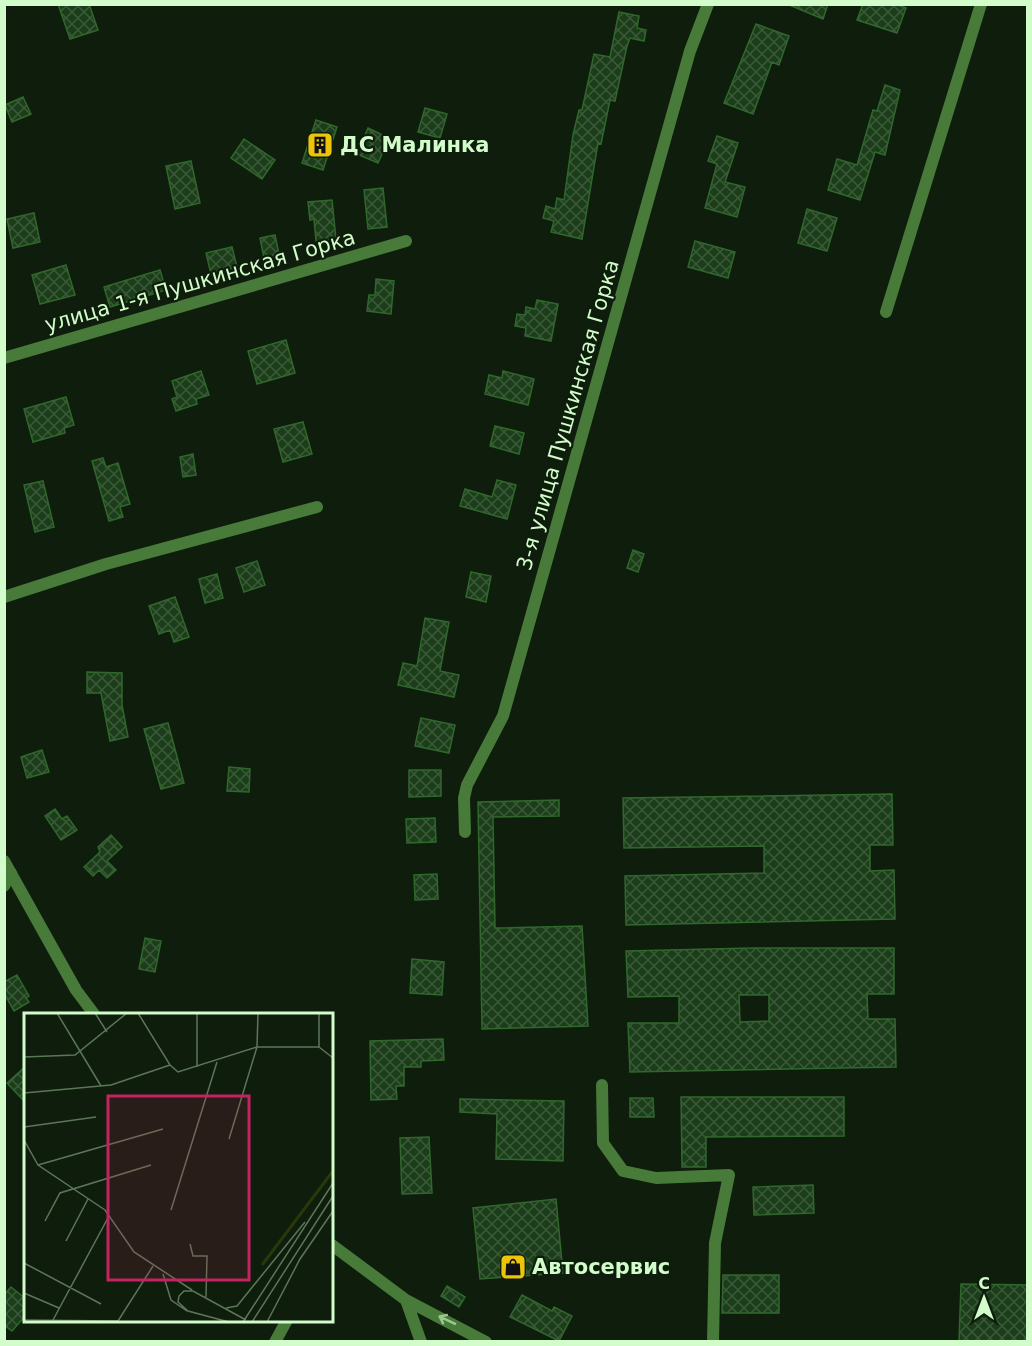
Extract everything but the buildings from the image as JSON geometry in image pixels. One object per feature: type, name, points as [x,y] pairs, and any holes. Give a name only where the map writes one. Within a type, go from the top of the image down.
[{"type":"street","name":"3-я улица Пушкинская Горка","points":[[465,832],[464,798],[467,785],[503,716],[690,51],[708,4]]},
{"type":"street","points":[[886,312],[981,4]]},
{"type":"street","name":"улица 1-я Пушкинская Горка","points":[[4,358],[406,241]]},
{"type":"street","points":[[4,597],[106,564],[317,507]]},
{"type":"street","points":[[4,861],[76,990],[93,1013]]},
{"type":"street","points":[[4,886],[11,873]]},
{"type":"street","points":[[602,1085],[603,1143],[623,1171],[656,1178],[729,1175],[715,1243],[713,1341]]},
{"type":"street","points":[[333,1247],[406,1300],[486,1341]]},
{"type":"street","points":[[406,1300],[421,1341]]},
{"type":"street","points":[[275,1341],[286,1322]]},
{"type":"place","name":"ДС Малинка","points":[[320,145]]},
{"type":"place","name":"Автосервис","points":[[513,1267]]}]
